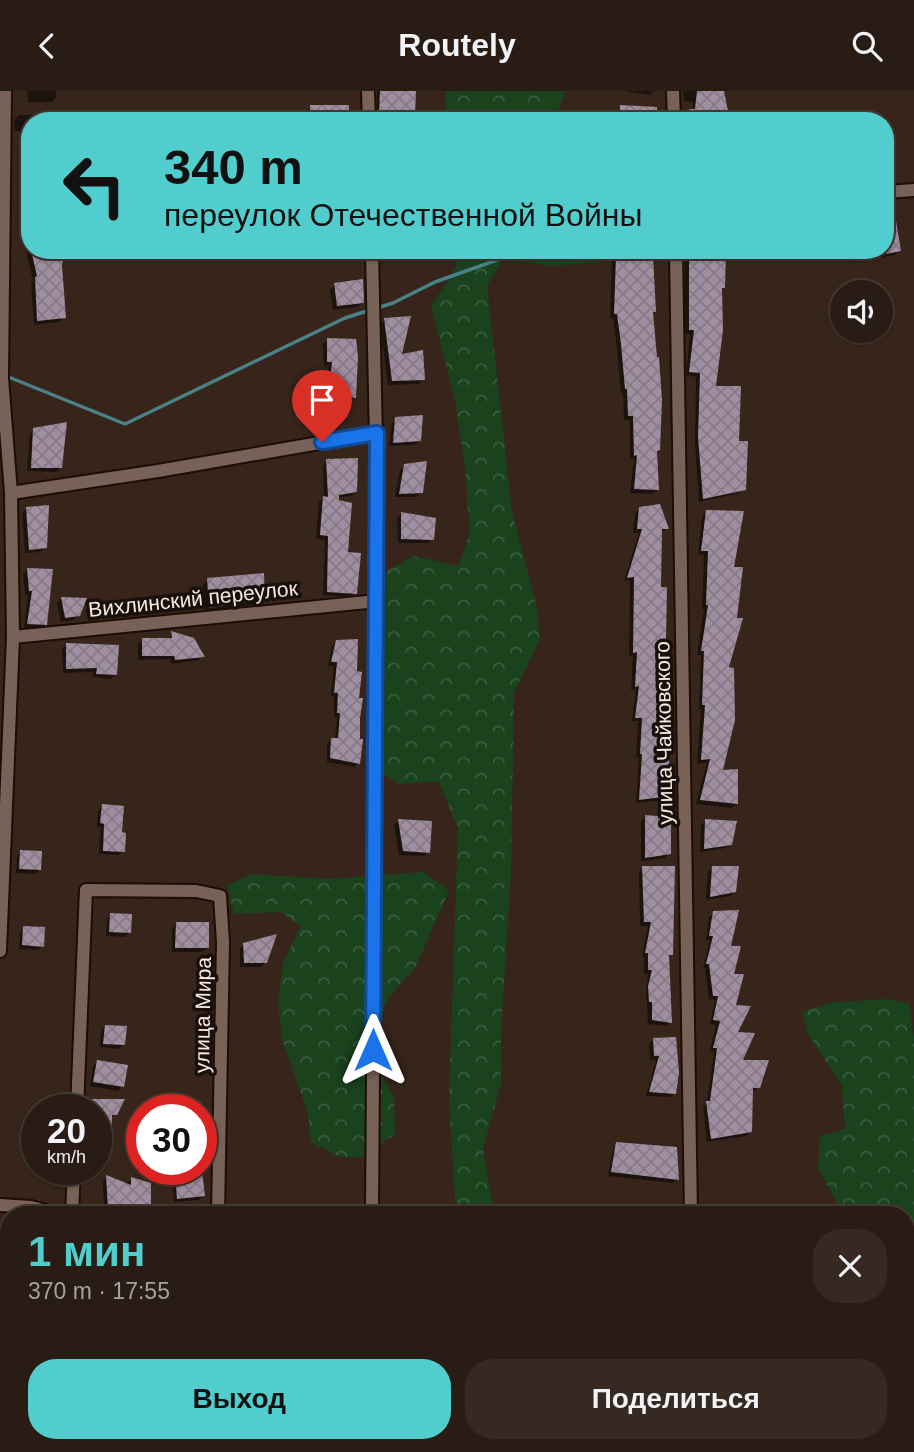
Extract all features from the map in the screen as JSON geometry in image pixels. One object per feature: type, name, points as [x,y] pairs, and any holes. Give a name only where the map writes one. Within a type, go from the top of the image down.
[{"type":"street","points":[[0,951],[13,637],[11,493],[5,469],[1,378],[5,91]]},
{"type":"street","points":[[368,91],[369,112]]},
{"type":"street","points":[[673,91],[674,112]]},
{"type":"street","points":[[894,191],[914,190]]},
{"type":"street","points":[[372,259],[377,433],[377,601],[372,1206]]},
{"type":"street","name":"улица Чайковского","points":[[677,259],[691,1206]]},
{"type":"street","points":[[11,493],[377,433]]},
{"type":"street","name":"Вихлинский переулок","points":[[13,637],[377,601]]},
{"type":"street","name":"улица Мира","points":[[78,1094],[86,890],[196,891],[220,896],[223,941],[218,1206]]},
{"type":"street","points":[[72,1206],[73,1185]]},
{"type":"green space","points":[[446,91],[566,91],[558,112],[446,112]]},
{"type":"green space","points":[[456,259],[503,259],[487,286],[512,512],[538,612],[539,641],[514,693],[511,872],[501,1032],[501,1084],[483,1148],[493,1206],[456,1206],[449,1099],[458,829],[439,781],[399,784],[370,765],[385,572],[414,556],[458,566],[470,534],[465,469],[455,401],[431,306],[456,268]]},
{"type":"green space","points":[[503,259],[608,259],[600,262],[553,266]]},
{"type":"green space","points":[[424,872],[449,891],[415,968],[388,998],[374,1035],[377,1067],[394,1097],[395,1134],[363,1157],[340,1157],[311,1142],[308,1113],[282,1039],[278,1002],[283,963],[301,926],[281,912],[234,914],[227,885],[252,874],[327,879]]},
{"type":"green space","points":[[882,999],[909,1003],[914,1038],[914,1206],[836,1206],[818,1168],[820,1136],[845,1129],[842,1086],[808,1034],[802,1012],[829,1003]]},
{"type":"building","points":[[380,91],[416,91],[415,112],[379,112]]},
{"type":"building","points":[[697,91],[724,91],[728,112],[689,112],[689,109],[695,109]]},
{"type":"building","points":[[310,105],[349,105],[349,112],[310,112]]},
{"type":"building","points":[[620,105],[657,107],[657,112],[620,112]]},
{"type":"building","points":[[894,209],[901,251],[894,252]]},
{"type":"building","points":[[33,259],[63,259],[66,318],[37,321],[37,276]]},
{"type":"building","points":[[616,259],[653,259],[656,312],[653,312],[662,400],[660,450],[657,451],[659,490],[634,489],[637,455],[634,456],[633,416],[628,416],[617,314],[614,314]]},
{"type":"building","points":[[689,259],[726,259],[725,288],[722,288],[723,330],[716,386],[741,386],[739,441],[748,441],[746,490],[703,499],[698,437],[700,373],[689,372],[694,330],[689,330]]},
{"type":"building","points":[[363,279],[364,303],[337,306],[334,283]]},
{"type":"building","points":[[411,316],[402,354],[423,350],[425,380],[392,381],[384,318]]},
{"type":"building","points":[[327,338],[356,339],[356,398],[328,395],[332,362],[327,362]]},
{"type":"building","points":[[423,415],[421,441],[393,443],[395,417]]},
{"type":"building","points":[[67,422],[62,468],[31,468],[33,428]]},
{"type":"building","points":[[358,458],[357,492],[339,495],[339,500],[352,503],[348,552],[361,553],[357,594],[327,592],[328,536],[320,535],[323,496],[328,497],[326,459]]},
{"type":"building","points":[[427,461],[423,493],[399,494],[404,464]]},
{"type":"building","points":[[660,504],[669,529],[662,529],[661,587],[667,587],[665,691],[670,691],[670,796],[639,800],[642,718],[635,718],[639,686],[635,687],[637,652],[633,653],[634,577],[627,578],[642,529],[637,529],[639,507]]},
{"type":"building","points":[[49,505],[47,548],[29,550],[26,507]]},
{"type":"building","points":[[706,510],[744,511],[734,567],[743,567],[737,618],[743,618],[729,667],[734,668],[735,720],[723,770],[738,769],[738,804],[700,800],[710,759],[701,760],[705,705],[702,705],[704,651],[701,651],[708,605],[708,551],[701,551]]},
{"type":"building","points":[[401,512],[436,518],[434,540],[401,539]]},
{"type":"building","points":[[27,568],[53,569],[47,625],[27,624],[32,591],[29,591]]},
{"type":"building","points":[[264,573],[265,600],[209,608],[207,578]]},
{"type":"building","points":[[61,597],[87,598],[80,616],[65,618]]},
{"type":"building","points":[[171,631],[194,638],[205,657],[175,660],[174,656],[142,656],[142,638],[172,638]]},
{"type":"building","points":[[358,639],[357,671],[362,672],[359,698],[363,698],[360,764],[330,758],[331,738],[338,738],[340,713],[337,713],[338,693],[334,693],[337,662],[331,662],[336,640]]},
{"type":"building","points":[[66,643],[119,645],[117,675],[96,674],[97,668],[66,669]]},
{"type":"building","points":[[102,804],[124,806],[122,832],[126,833],[125,852],[103,851],[104,824],[100,823]]},
{"type":"building","points":[[645,815],[671,817],[671,854],[645,858]]},
{"type":"building","points":[[398,819],[432,821],[430,853],[403,851]]},
{"type":"building","points":[[705,819],[737,821],[732,845],[704,849]]},
{"type":"building","points":[[20,850],[42,851],[41,870],[19,869]]},
{"type":"building","points":[[642,866],[675,866],[673,955],[669,955],[672,1023],[652,1020],[652,1002],[649,1002],[648,986],[652,970],[648,970],[648,953],[645,953],[651,922],[644,922]]},
{"type":"building","points":[[712,866],[739,866],[736,892],[710,897]]},
{"type":"building","points":[[739,910],[731,946],[741,946],[734,974],[744,974],[736,1005],[751,1006],[738,1032],[755,1033],[743,1060],[769,1060],[760,1088],[753,1088],[752,1132],[711,1139],[706,1101],[710,1101],[717,1048],[713,1048],[720,1021],[713,1020],[718,996],[713,996],[709,964],[706,964],[713,936],[709,936],[713,911]]},
{"type":"building","points":[[110,913],[132,914],[131,933],[109,932]]},
{"type":"building","points":[[176,922],[209,922],[209,948],[175,948]]},
{"type":"building","points":[[23,926],[45,927],[44,947],[22,945]]},
{"type":"building","points":[[277,934],[267,963],[244,963],[243,943]]},
{"type":"building","points":[[105,1025],[127,1026],[125,1045],[103,1044]]},
{"type":"building","points":[[676,1037],[679,1073],[676,1094],[649,1092],[659,1056],[654,1056],[653,1038]]},
{"type":"building","points":[[97,1060],[128,1065],[124,1087],[93,1082]]},
{"type":"building","points":[[112,1099],[125,1099],[117,1115],[112,1115]]},
{"type":"building","points":[[616,1142],[677,1147],[679,1180],[611,1172]]},
{"type":"building","points":[[112,1177],[126,1185],[151,1185],[151,1206],[108,1206],[107,1185],[112,1185]]},
{"type":"building","points":[[176,1185],[204,1185],[205,1196],[177,1199]]},
{"type":"waterway","points":[[377,308],[435,282],[500,259]]},
{"type":"waterway","points":[[6,376],[125,424],[345,318],[370,310]]},
{"type":"route","points":[[322,442],[377,433],[373,1050]]}]
